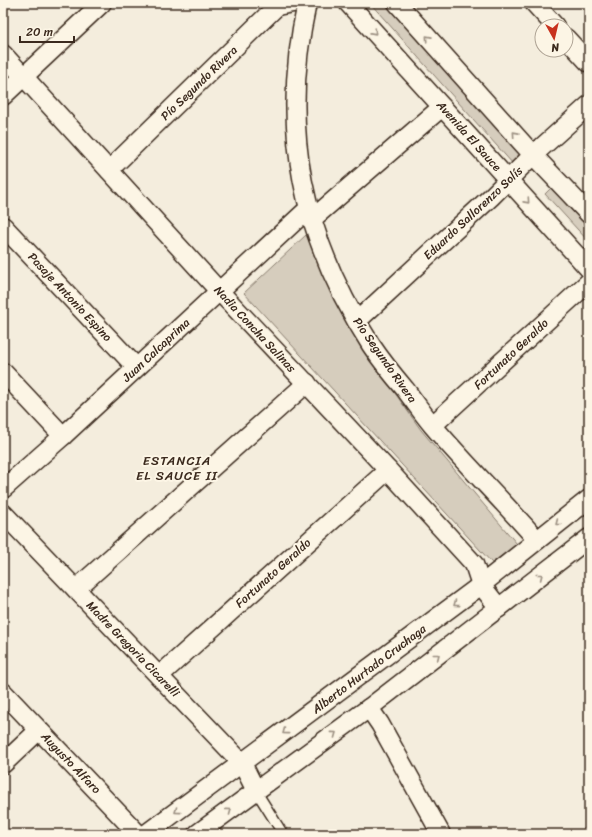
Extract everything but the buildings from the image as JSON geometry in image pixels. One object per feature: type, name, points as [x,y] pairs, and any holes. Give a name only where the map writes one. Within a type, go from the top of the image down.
[{"type":"street","points":[[3,96],[102,3]]},
{"type":"street","name":"Pío Segundo Rivera","points":[[109,170],[277,6],[293,3]]},
{"type":"street","name":"Pío Segundo Rivera","points":[[307,3],[298,48],[295,97],[297,146],[304,190],[310,214],[331,272],[372,346],[433,425],[537,540]]},
{"type":"street","name":"Avenida El Sauce","points":[[348,3],[589,269]]},
{"type":"street","points":[[397,3],[589,214]]},
{"type":"street","points":[[534,3],[548,18]]},
{"type":"street","points":[[574,47],[589,63]]},
{"type":"street","name":"Nadia Concha Salinas","points":[[3,54],[220,292],[307,383],[474,564],[480,585],[499,608]]},
{"type":"street","name":"Eduardo Sallorenzo Solís","points":[[357,321],[589,105]]},
{"type":"street","name":"Juan Calcaprima","points":[[3,489],[220,292],[310,214],[442,107]]},
{"type":"street","name":"Pasaje Antonio Espino","points":[[3,226],[136,368]]},
{"type":"street","name":"Fortunato Geraldo","points":[[433,425],[589,282]]},
{"type":"street","points":[[3,372],[63,436]]},
{"type":"street","points":[[76,589],[307,383]]},
{"type":"street","name":"Fortunato Geraldo","points":[[159,676],[388,470]]},
{"type":"street","name":"Alberto Hurtado Cruchaga","points":[[146,834],[480,585],[589,499]]},
{"type":"street","name":"Madre Gregoria Cicarelli","points":[[3,513],[242,763],[256,791]]},
{"type":"street","points":[[197,834],[369,708],[589,538]]},
{"type":"street","name":"Augusto Alfaro","points":[[3,692],[138,834]]},
{"type":"street","points":[[369,708],[380,724],[441,834]]},
{"type":"street","points":[[3,764],[39,730]]},
{"type":"lane","points":[[256,791],[283,834]]},
{"type":"shaded area","points":[[370,3],[386,3],[522,156],[513,164]]},
{"type":"shaded area","points":[[551,188],[589,229],[589,242],[545,194]]},
{"type":"shaded area","points":[[306,235],[337,300],[385,379],[421,430],[517,544],[492,563],[244,293]]},
{"type":"district","name":"ESTANCIA EL SAUCE II","points":[[177,468]]}]
